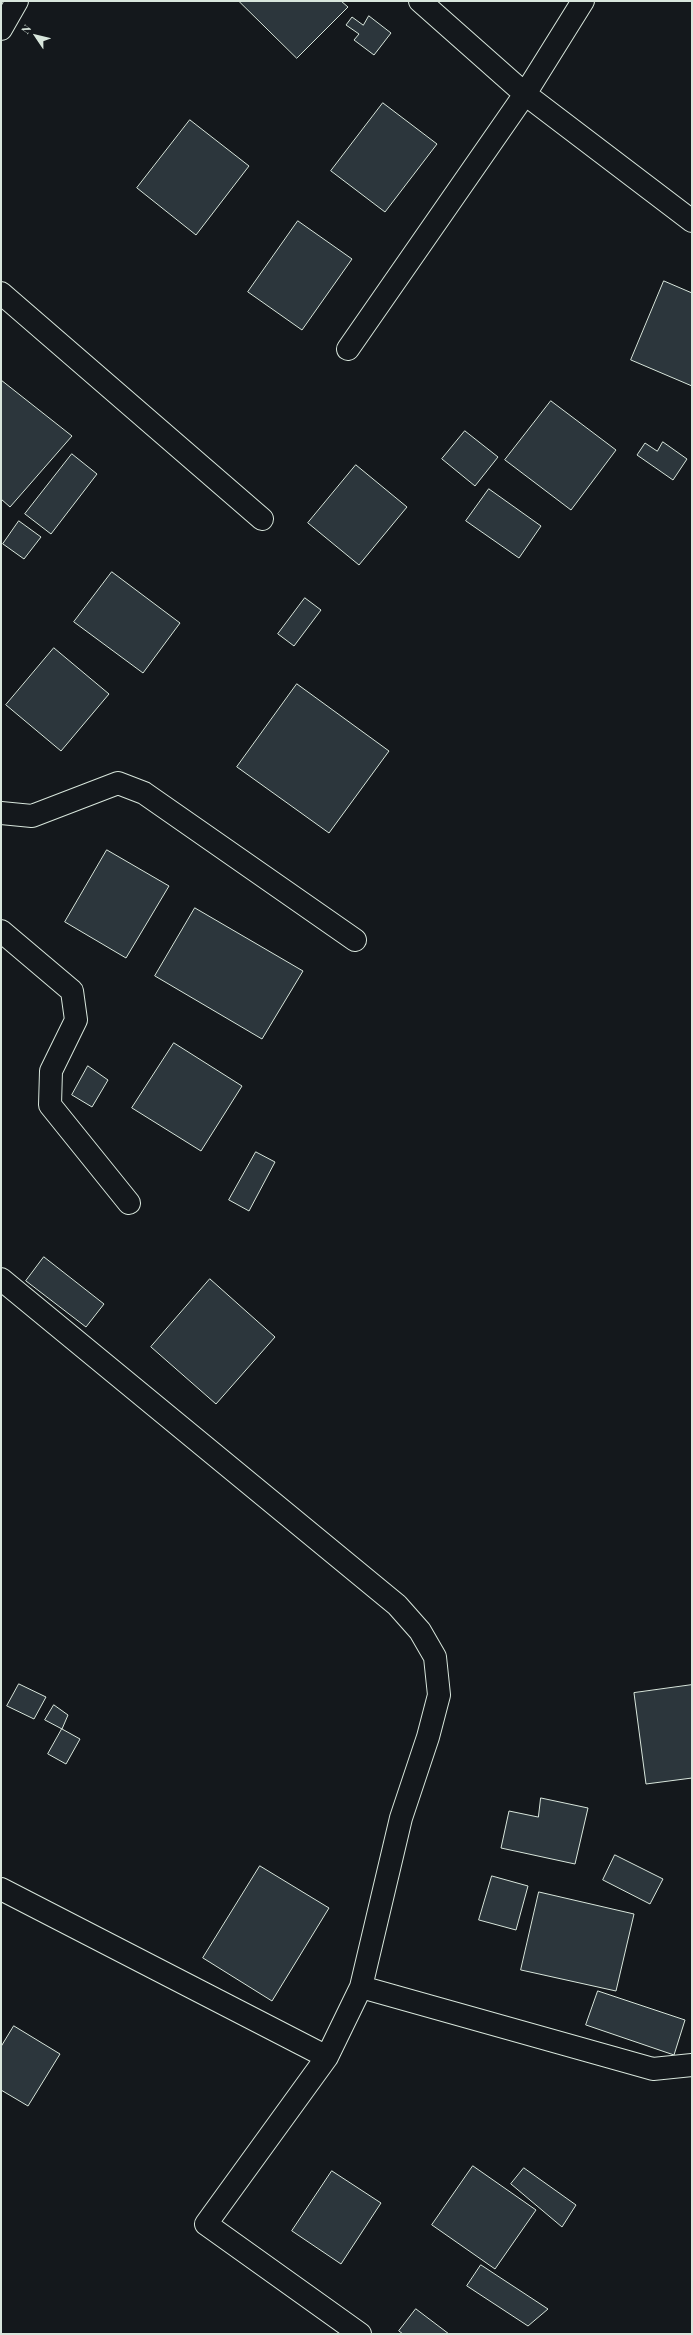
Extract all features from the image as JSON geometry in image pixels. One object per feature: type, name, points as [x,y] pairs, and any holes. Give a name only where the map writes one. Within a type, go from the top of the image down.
[{"type":"street","points":[[1,29],[17,1]]},
{"type":"street","points":[[420,1],[525,94],[692,221]]},
{"type":"street","points":[[348,349],[525,94],[583,1]]},
{"type":"street","points":[[1,293],[262,519]]},
{"type":"street","points":[[1,813],[32,816],[118,783],[144,793],[355,940]]},
{"type":"street","points":[[1,931],[72,991],[76,1020],[51,1071],[50,1106],[129,1203]]},
{"type":"street","points":[[1,1279],[397,1605],[420,1631],[435,1657],[439,1695],[428,1737],[401,1818],[361,1987],[326,2057],[206,2224],[360,2334]]},
{"type":"street","points":[[1,1889],[326,2057]]},
{"type":"street","points":[[361,1987],[654,2069],[692,2065]]},
{"type":"building","points":[[239,1],[341,1],[348,7],[297,58]]},
{"type":"building","points":[[369,16],[391,33],[374,55],[354,40],[359,34],[346,25],[352,17],[363,25]]},
{"type":"building","points":[[383,103],[437,144],[385,212],[331,171]]},
{"type":"building","points":[[190,120],[249,166],[196,235],[137,188]]},
{"type":"building","points":[[298,221],[352,259],[302,330],[248,292]]},
{"type":"building","points":[[664,281],[692,293],[692,386],[631,360]]},
{"type":"building","points":[[1,380],[72,436],[10,507],[1,499]]},
{"type":"building","points":[[551,401],[616,450],[571,510],[505,460]]},
{"type":"building","points":[[465,431],[498,457],[475,486],[442,459]]},
{"type":"building","points":[[663,442],[687,459],[673,480],[637,455],[645,443],[657,451]]},
{"type":"building","points":[[72,454],[97,474],[51,534],[25,514]]},
{"type":"building","points":[[356,465],[407,507],[359,565],[308,523]]},
{"type":"building","points":[[489,489],[541,526],[519,558],[466,521]]},
{"type":"building","points":[[19,521],[41,537],[24,559],[3,544]]},
{"type":"building","points":[[112,572],[180,623],[143,673],[74,622]]},
{"type":"building","points":[[305,598],[321,610],[294,646],[278,634]]},
{"type":"building","points":[[54,648],[109,694],[61,751],[6,705]]},
{"type":"building","points":[[297,684],[389,751],[329,833],[237,767]]},
{"type":"building","points":[[107,850],[169,886],[126,958],[65,922]]},
{"type":"building","points":[[195,908],[303,971],[262,1039],[155,976]]},
{"type":"building","points":[[174,1043],[242,1086],[201,1151],[132,1108]]},
{"type":"building","points":[[88,1066],[108,1080],[92,1107],[72,1095]]},
{"type":"building","points":[[256,1152],[275,1162],[249,1211],[229,1200]]},
{"type":"building","points":[[44,1257],[104,1304],[86,1327],[26,1281]]},
{"type":"building","points":[[210,1279],[275,1337],[216,1404],[151,1347]]},
{"type":"building","points":[[19,1684],[46,1697],[34,1719],[7,1706]]},
{"type":"building","points":[[692,1685],[692,1778],[646,1784],[634,1693]]},
{"type":"building","points":[[54,1705],[68,1715],[62,1729],[45,1720]]},
{"type":"building","points":[[62,1729],[80,1739],[66,1764],[48,1754]]},
{"type":"building","points":[[541,1798],[588,1808],[575,1864],[501,1848],[509,1811],[538,1817]]},
{"type":"building","points":[[615,1855],[663,1879],[650,1904],[603,1880]]},
{"type":"building","points":[[260,1866],[329,1908],[272,2001],[203,1958]]},
{"type":"building","points":[[492,1876],[528,1886],[516,1930],[479,1920]]},
{"type":"building","points":[[539,1892],[634,1914],[616,1991],[521,1970]]},
{"type":"building","points":[[598,1991],[685,2020],[674,2055],[586,2025]]},
{"type":"building","points":[[14,2026],[60,2054],[28,2106],[1,2090],[1,2047]]},
{"type":"building","points":[[473,2166],[536,2210],[495,2269],[432,2225]]},
{"type":"building","points":[[524,2168],[576,2205],[562,2227],[511,2184]]},
{"type":"building","points":[[332,2171],[381,2203],[341,2264],[292,2231]]},
{"type":"building","points":[[481,2265],[548,2309],[528,2326],[467,2286]]},
{"type":"building","points":[[416,2309],[449,2334],[403,2334],[399,2331]]}]
